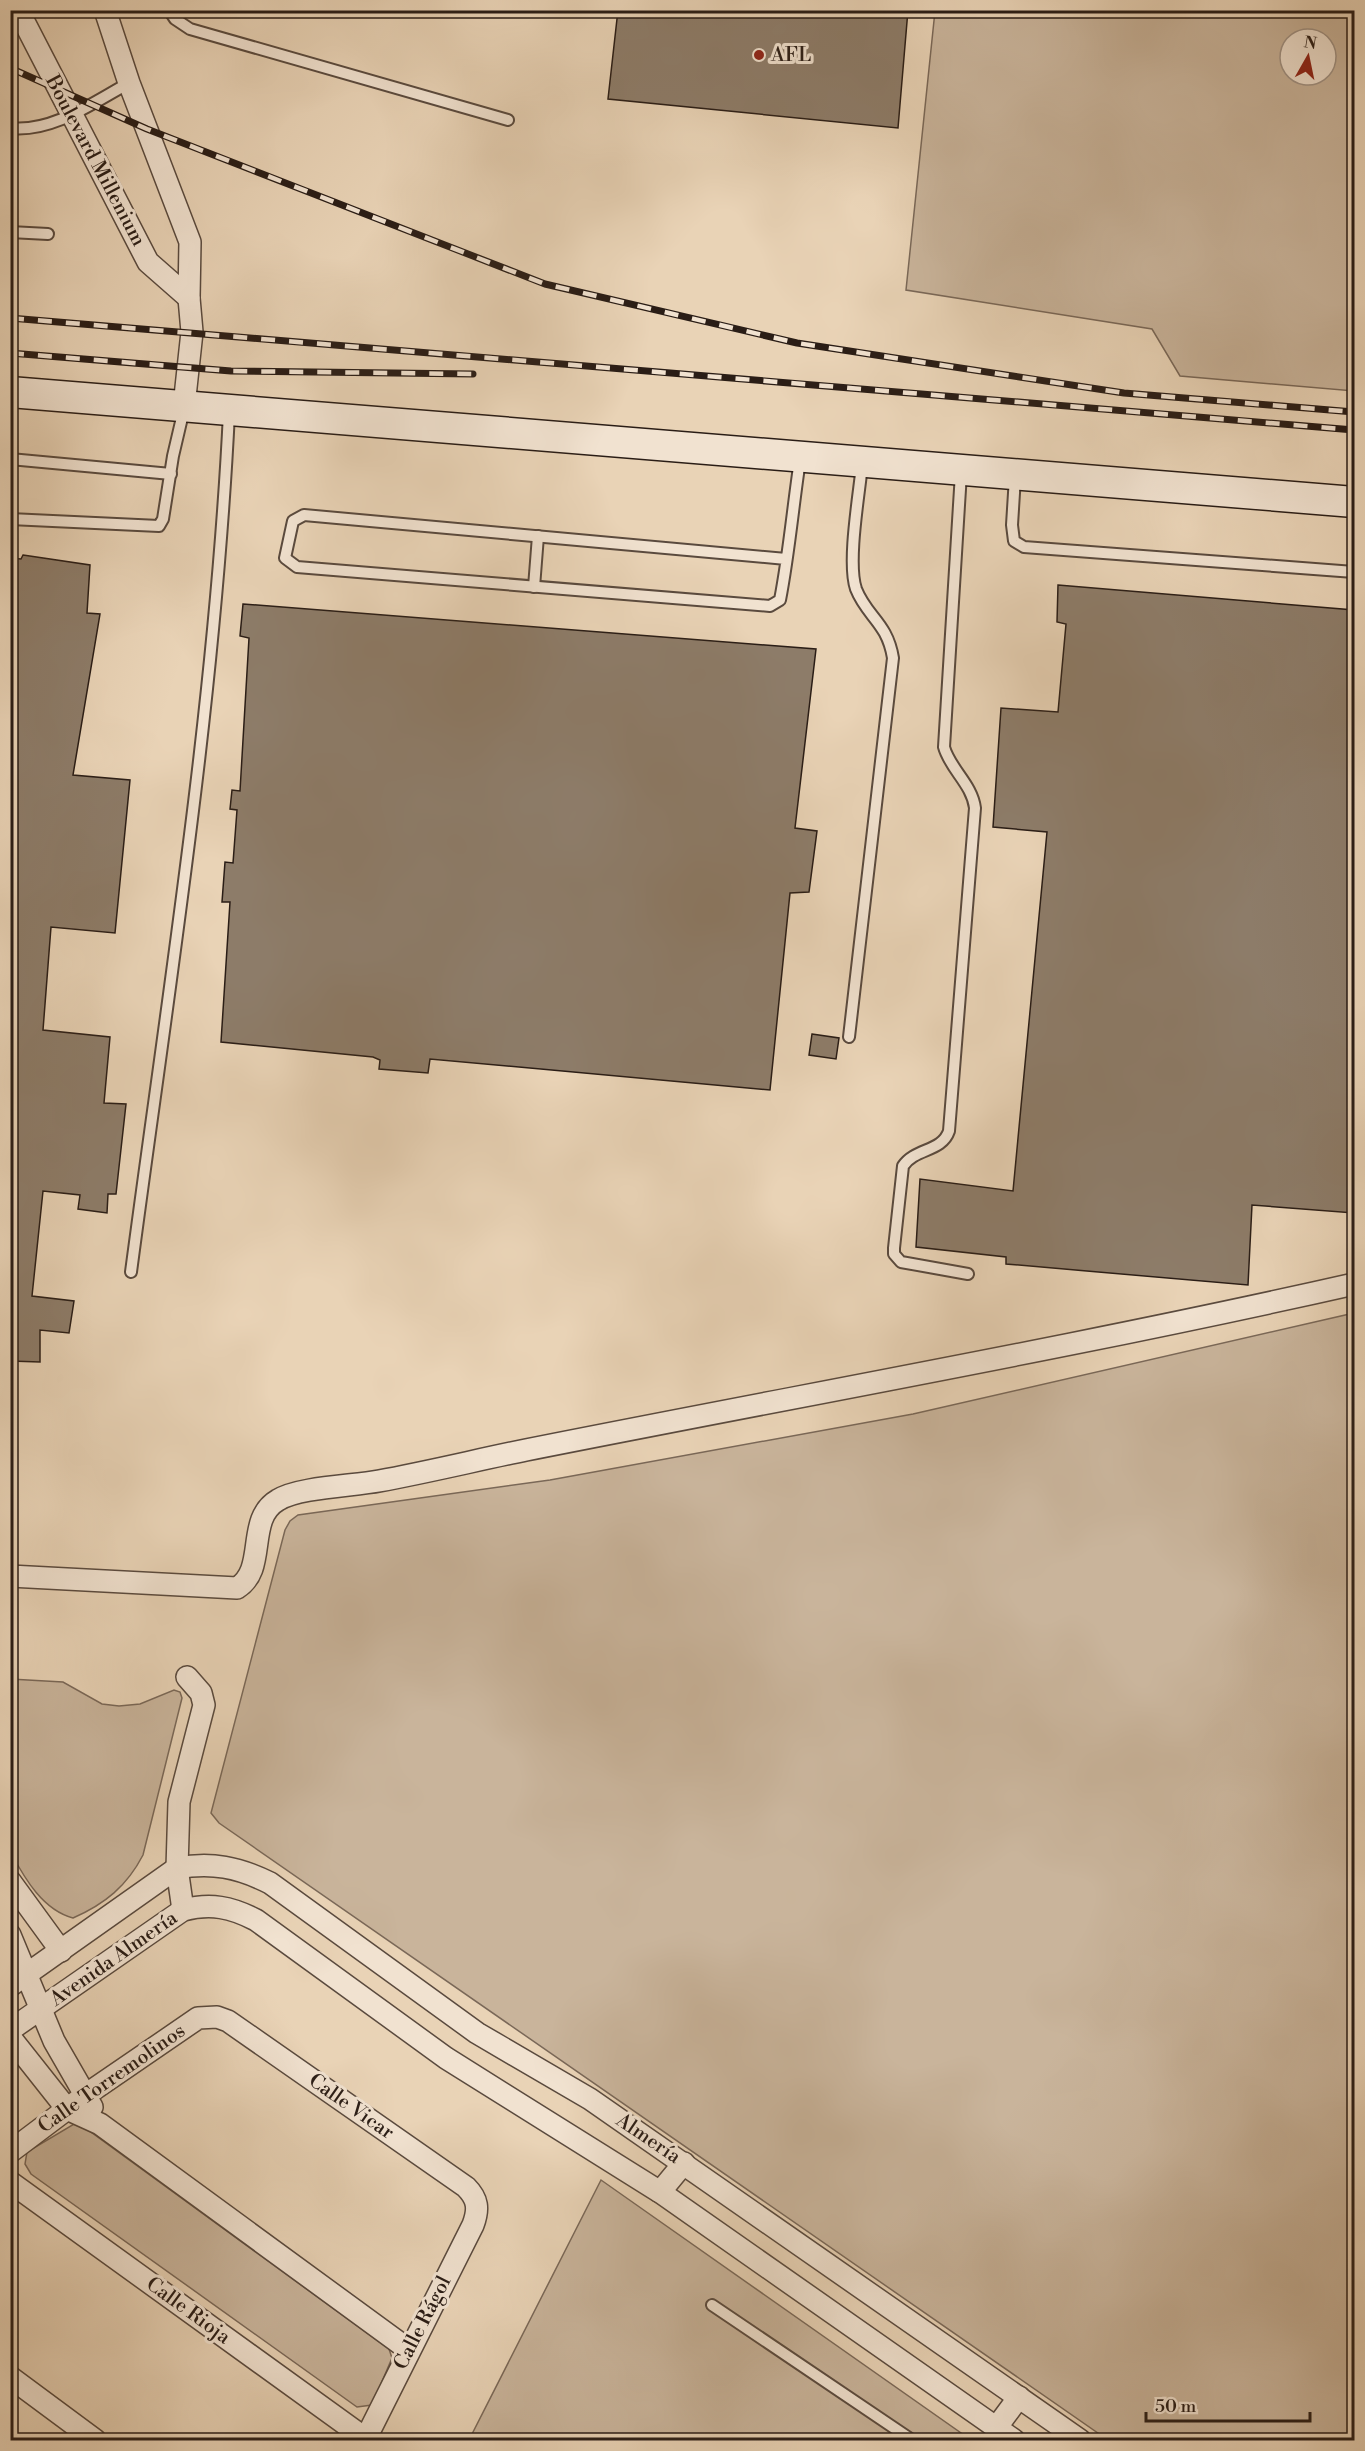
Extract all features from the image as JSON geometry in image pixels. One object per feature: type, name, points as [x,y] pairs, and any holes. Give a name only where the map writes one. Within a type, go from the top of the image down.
[{"type":"street","name":"Boulevard Millenium","points":[[18,10],[148,262],[189,298]]},
{"type":"street","points":[[105,10],[129,83],[187,230],[192,254],[189,298],[192,332],[184,406]]},
{"type":"street","points":[[10,392],[1354,502]]},
{"type":"street","points":[[10,1576],[237,1588],[244,1584],[252,1569],[263,1517],[269,1507],[290,1495],[378,1482],[794,1396],[920,1374],[1354,1284]]},
{"type":"street","points":[[183,1910],[177,1868],[179,1802],[204,1705],[201,1694],[187,1677]]},
{"type":"street","name":"Avenida Almería","points":[[19,1980],[177,1868],[203,1863]]},
{"type":"street","name":"Almería","points":[[203,1863],[249,1872],[270,1883],[477,2033],[590,2099],[1080,2440]]},
{"type":"street","points":[[10,1881],[61,1951]]},
{"type":"street","name":"Avenida Almería","points":[[10,2030],[42,2010],[183,1910],[202,1905],[222,1906]]},
{"type":"street","name":"Almería","points":[[222,1906],[256,1920],[446,2058],[660,2192],[1014,2440]]},
{"type":"street","points":[[10,1935],[19,1980],[42,2010],[62,2057],[87,2094],[100,2124]]},
{"type":"street","name":"Calle Torremolinos","points":[[10,2152],[87,2094],[198,2018],[217,2017]]},
{"type":"street","name":"Calle Vicar","points":[[217,2017],[228,2021],[466,2187],[474,2195],[477,2205]]},
{"type":"street","points":[[10,2037],[67,2109],[100,2124],[409,2350]]},
{"type":"street","points":[[660,2192],[684,2163]]},
{"type":"street","name":"Calle Rioja","points":[[10,2182],[365,2440]]},
{"type":"street","name":"Calle Rágol","points":[[365,2440],[473,2224],[477,2205]]},
{"type":"street","points":[[10,2377],[95,2440]]},
{"type":"street","points":[[996,2428],[1019,2397]]},
{"type":"lane","points":[[169,10],[175,19],[190,29],[508,120]]},
{"type":"lane","points":[[10,128],[44,125],[129,83]]},
{"type":"lane","points":[[10,232],[48,234]]},
{"type":"lane","points":[[10,519],[156,527],[163,519],[184,406]]},
{"type":"lane","points":[[131,1272],[213,645],[225,512],[230,410]]},
{"type":"lane","points":[[786,559],[304,515],[293,521],[286,552],[288,562],[297,567],[770,606],[780,600],[801,457]]},
{"type":"lane","points":[[10,459],[171,474]]},
{"type":"lane","points":[[849,1037],[893,658],[884,628],[864,604],[853,575],[862,462]]},
{"type":"lane","points":[[962,470],[944,747],[946,757],[974,798],[975,808],[950,1119],[948,1131],[942,1143],[912,1157],[903,1166],[894,1254],[901,1262],[968,1274]]},
{"type":"lane","points":[[1015,474],[1012,525],[1014,541],[1024,547],[1354,572]]},
{"type":"lane","points":[[534,586],[538,536]]},
{"type":"lane","points":[[712,2305],[912,2440]]},
{"type":"shaded area","points":[[935,11],[1354,11],[1354,391],[1180,376],[1152,329],[906,290]]},
{"type":"shaded area","points":[[1354,1313],[1354,2440],[1108,2440],[219,1823],[211,1813],[285,1530],[290,1521],[298,1515],[550,1480],[913,1414]]},
{"type":"shaded area","points":[[10,1679],[63,1682],[102,1704],[119,1706],[140,1704],[174,1690],[180,1692],[182,1698],[143,1855],[130,1876],[114,1893],[95,1907],[73,1918],[62,1914],[44,1901],[22,1873],[11,1853]]},
{"type":"shaded area","points":[[74,2124],[88,2130],[389,2349],[392,2358],[372,2405],[357,2407],[31,2174],[25,2164],[27,2152]]},
{"type":"shaded area","points":[[601,2180],[971,2440],[469,2440]]},
{"type":"building","name":"AFL","points":[[618,10],[908,10],[898,128],[608,99]]},
{"type":"building","points":[[23,555],[90,565],[87,613],[100,614],[73,775],[130,780],[115,933],[51,927],[43,1030],[110,1037],[104,1103],[126,1104],[116,1194],[108,1194],[107,1213],[78,1209],[80,1195],[43,1191],[32,1296],[74,1301],[69,1333],[40,1330],[40,1362],[10,1361],[10,558],[21,559]]},
{"type":"building","points":[[1058,585],[1354,610],[1354,1213],[1252,1205],[1248,1285],[1006,1264],[1006,1257],[916,1247],[920,1179],[1013,1191],[1047,832],[993,827],[1001,708],[1058,712],[1066,624],[1057,622]]},
{"type":"building","points":[[243,604],[816,649],[795,828],[817,831],[809,892],[790,893],[770,1090],[430,1059],[428,1073],[379,1069],[380,1060],[373,1057],[221,1042],[230,902],[222,902],[225,862],[233,863],[237,810],[230,809],[232,790],[240,791],[249,638],[240,636]]},
{"type":"building","points":[[812,1034],[839,1038],[836,1059],[809,1055]]},
{"type":"railway","points":[[10,68],[147,129],[545,284],[797,343],[1124,393],[1354,412]]},
{"type":"railway","points":[[10,318],[1354,430]]},
{"type":"railway","points":[[10,353],[231,371],[473,374]]},
{"type":"place","name":"AFL","points":[[759,55]]}]
